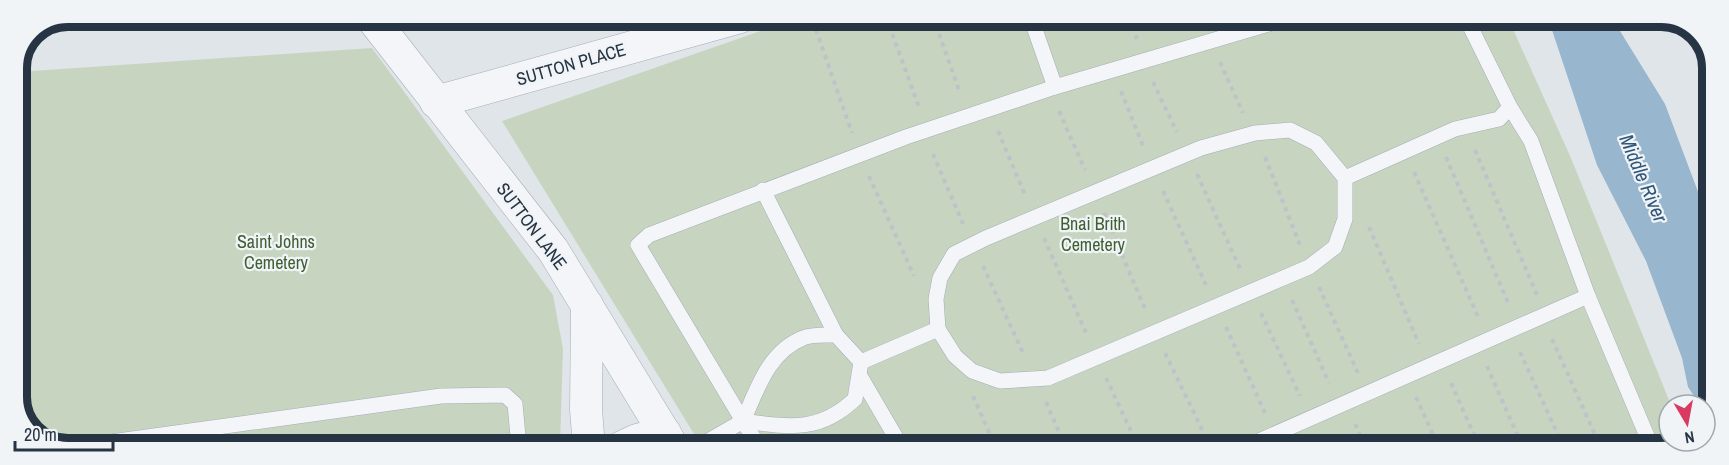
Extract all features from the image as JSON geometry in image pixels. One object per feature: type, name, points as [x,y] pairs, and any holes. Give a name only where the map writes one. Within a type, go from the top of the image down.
[{"type":"street","name":"SUTTON LANE","points":[[379,27],[553,250],[668,438]]},
{"type":"street","name":"SUTTON PLACE","points":[[436,102],[704,27]]},
{"type":"street","points":[[587,304],[588,438]]},
{"type":"lane","points":[[1034,27],[1055,87]]},
{"type":"lane","points":[[754,438],[638,245],[649,235],[859,154],[988,109],[1258,27]]},
{"type":"lane","points":[[1470,27],[1510,107],[1531,141],[1588,296],[1648,438]]},
{"type":"lane","points":[[1345,178],[1437,137],[1499,119],[1510,107]]},
{"type":"lane","points":[[1290,130],[1316,143],[1345,178],[1345,219],[1335,247],[1309,267],[1048,378],[1000,381],[972,371],[955,356],[938,329],[936,299],[940,278],[954,254],[1152,168],[1255,133],[1290,130]]},
{"type":"lane","points":[[763,190],[836,335],[861,369],[898,438]]},
{"type":"lane","points":[[1266,438],[1588,296]]},
{"type":"lane","points":[[861,369],[938,329]]},
{"type":"lane","points":[[743,421],[765,370],[786,349],[804,337],[836,335]]},
{"type":"lane","points":[[714,438],[743,421],[806,426],[827,421],[855,399],[861,369]]},
{"type":"lane","points":[[158,438],[441,396],[505,395],[515,405],[518,438]]},
{"type":"path","points":[[815,27],[859,154],[938,329]]},
{"type":"path","points":[[889,27],[925,131],[973,245],[1062,438]]},
{"type":"path","points":[[937,27],[968,116]]},
{"type":"path","points":[[1133,27],[1144,60],[1311,418]]},
{"type":"path","points":[[1210,41],[1245,118],[1255,133],[1309,267],[1367,393]]},
{"type":"path","points":[[1113,70],[1152,168],[1275,434]]},
{"type":"path","points":[[988,109],[1134,438]]},
{"type":"path","points":[[1466,127],[1545,315],[1554,344],[1596,438]]},
{"type":"path","points":[[1437,137],[1518,327],[1518,348],[1559,438]]},
{"type":"path","points":[[1405,151],[1487,340],[1485,361],[1519,438]]},
{"type":"path","points":[[1345,219],[1366,221],[1434,363],[1475,438]]},
{"type":"path","points":[[1282,279],[1339,405],[1353,420],[1361,438]]},
{"type":"path","points":[[1155,334],[1206,438]]},
{"type":"path","points":[[955,356],[992,438]]},
{"type":"path","points":[[1406,376],[1434,438]]},
{"type":"green space","name":"Bnai Brith Cemetery","points":[[772,27],[1512,27],[1571,158],[1666,393],[1657,393],[1657,438],[696,438],[502,121]]},
{"type":"green space","name":"Saint Johns Cemetery","points":[[372,48],[553,295],[563,349],[560,438],[68,438],[55,436],[43,430],[30,413],[27,400],[27,71]]},
{"type":"water","name":"Middle River","points":[[1551,27],[1618,27],[1665,104],[1702,202],[1702,393],[1692,393],[1688,387],[1682,358],[1646,261],[1597,165]]}]
